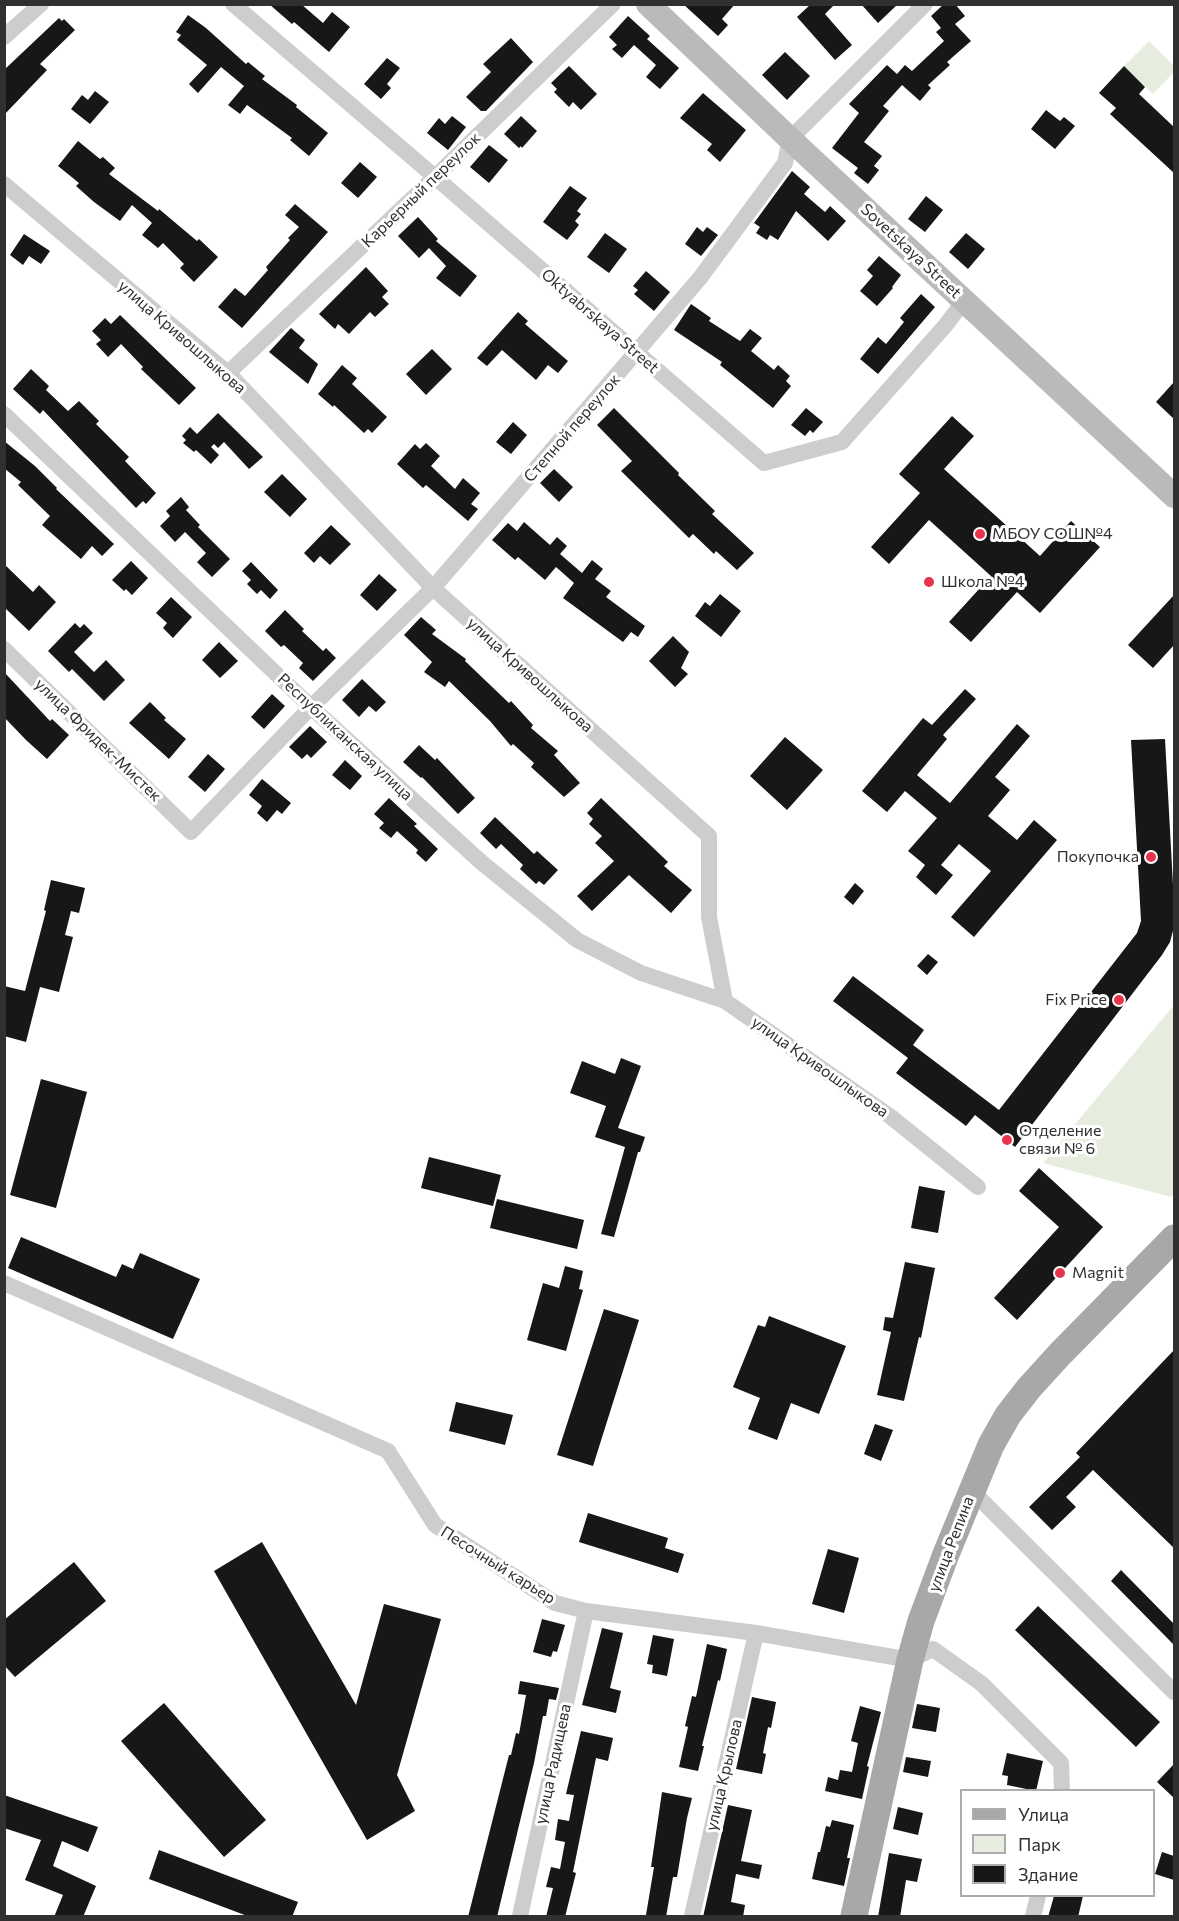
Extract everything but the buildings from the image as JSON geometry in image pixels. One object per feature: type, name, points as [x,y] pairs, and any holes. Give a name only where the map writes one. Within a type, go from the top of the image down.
[{"type":"main road","name":"Sovetskaya Street","points":[[648,4],[1174,496]]},
{"type":"main road","name":"улица Репина","points":[[854,1917],[910,1660],[921,1622],[991,1444],[1008,1415],[1029,1388],[1174,1238]]},
{"type":"street","points":[[4,38],[40,4]]},
{"type":"street","name":"Oktyabrskaya Street","points":[[233,4],[764,463],[842,442],[945,326],[964,301]]},
{"type":"street","name":"Карьерный переулок","points":[[228,373],[613,4]]},
{"type":"street","name":"Степной переулок","points":[[191,832],[311,707],[433,588],[700,278],[785,163],[790,139],[925,4]]},
{"type":"street","name":"улица Кривошлыкова","points":[[4,184],[228,373],[433,588],[709,836],[709,917],[725,1001],[891,1117],[978,1187]]},
{"type":"street","name":"Республиканская улица","points":[[4,414],[311,707],[481,862],[578,940],[641,973],[725,1001]]},
{"type":"street","name":"улица Фридек-Мистек","points":[[4,649],[191,832]]},
{"type":"street","name":"Песочный карьер","points":[[4,1283],[388,1451],[435,1525],[555,1603],[586,1611],[756,1633],[910,1660],[933,1649],[982,1684],[1061,1763],[1062,1789]]},
{"type":"street","points":[[972,1491],[1174,1692]]},
{"type":"street","name":"улица Радищева","points":[[520,1917],[586,1611]]},
{"type":"street","name":"улица Крылова","points":[[692,1917],[756,1633]]},
{"type":"street","points":[[1033,1917],[1038,1897]]},
{"type":"green space","points":[[1149,41],[1174,66],[1174,72],[1153,94],[1124,66]]},
{"type":"green space","points":[[1174,1005],[1174,1194],[1171,1197],[1043,1163]]},
{"type":"place","name":"МБОУ СОШ№4","points":[[980,534]]},
{"type":"place","name":"Школа №4","points":[[929,582]]},
{"type":"place","name":"Покупочка","points":[[1151,857]]},
{"type":"place","name":"Fix Price","points":[[1119,1000]]},
{"type":"place","name":"Отделение связи № 6","points":[[1007,1140]]},
{"type":"place","name":"Magnit","points":[[1060,1273]]}]
